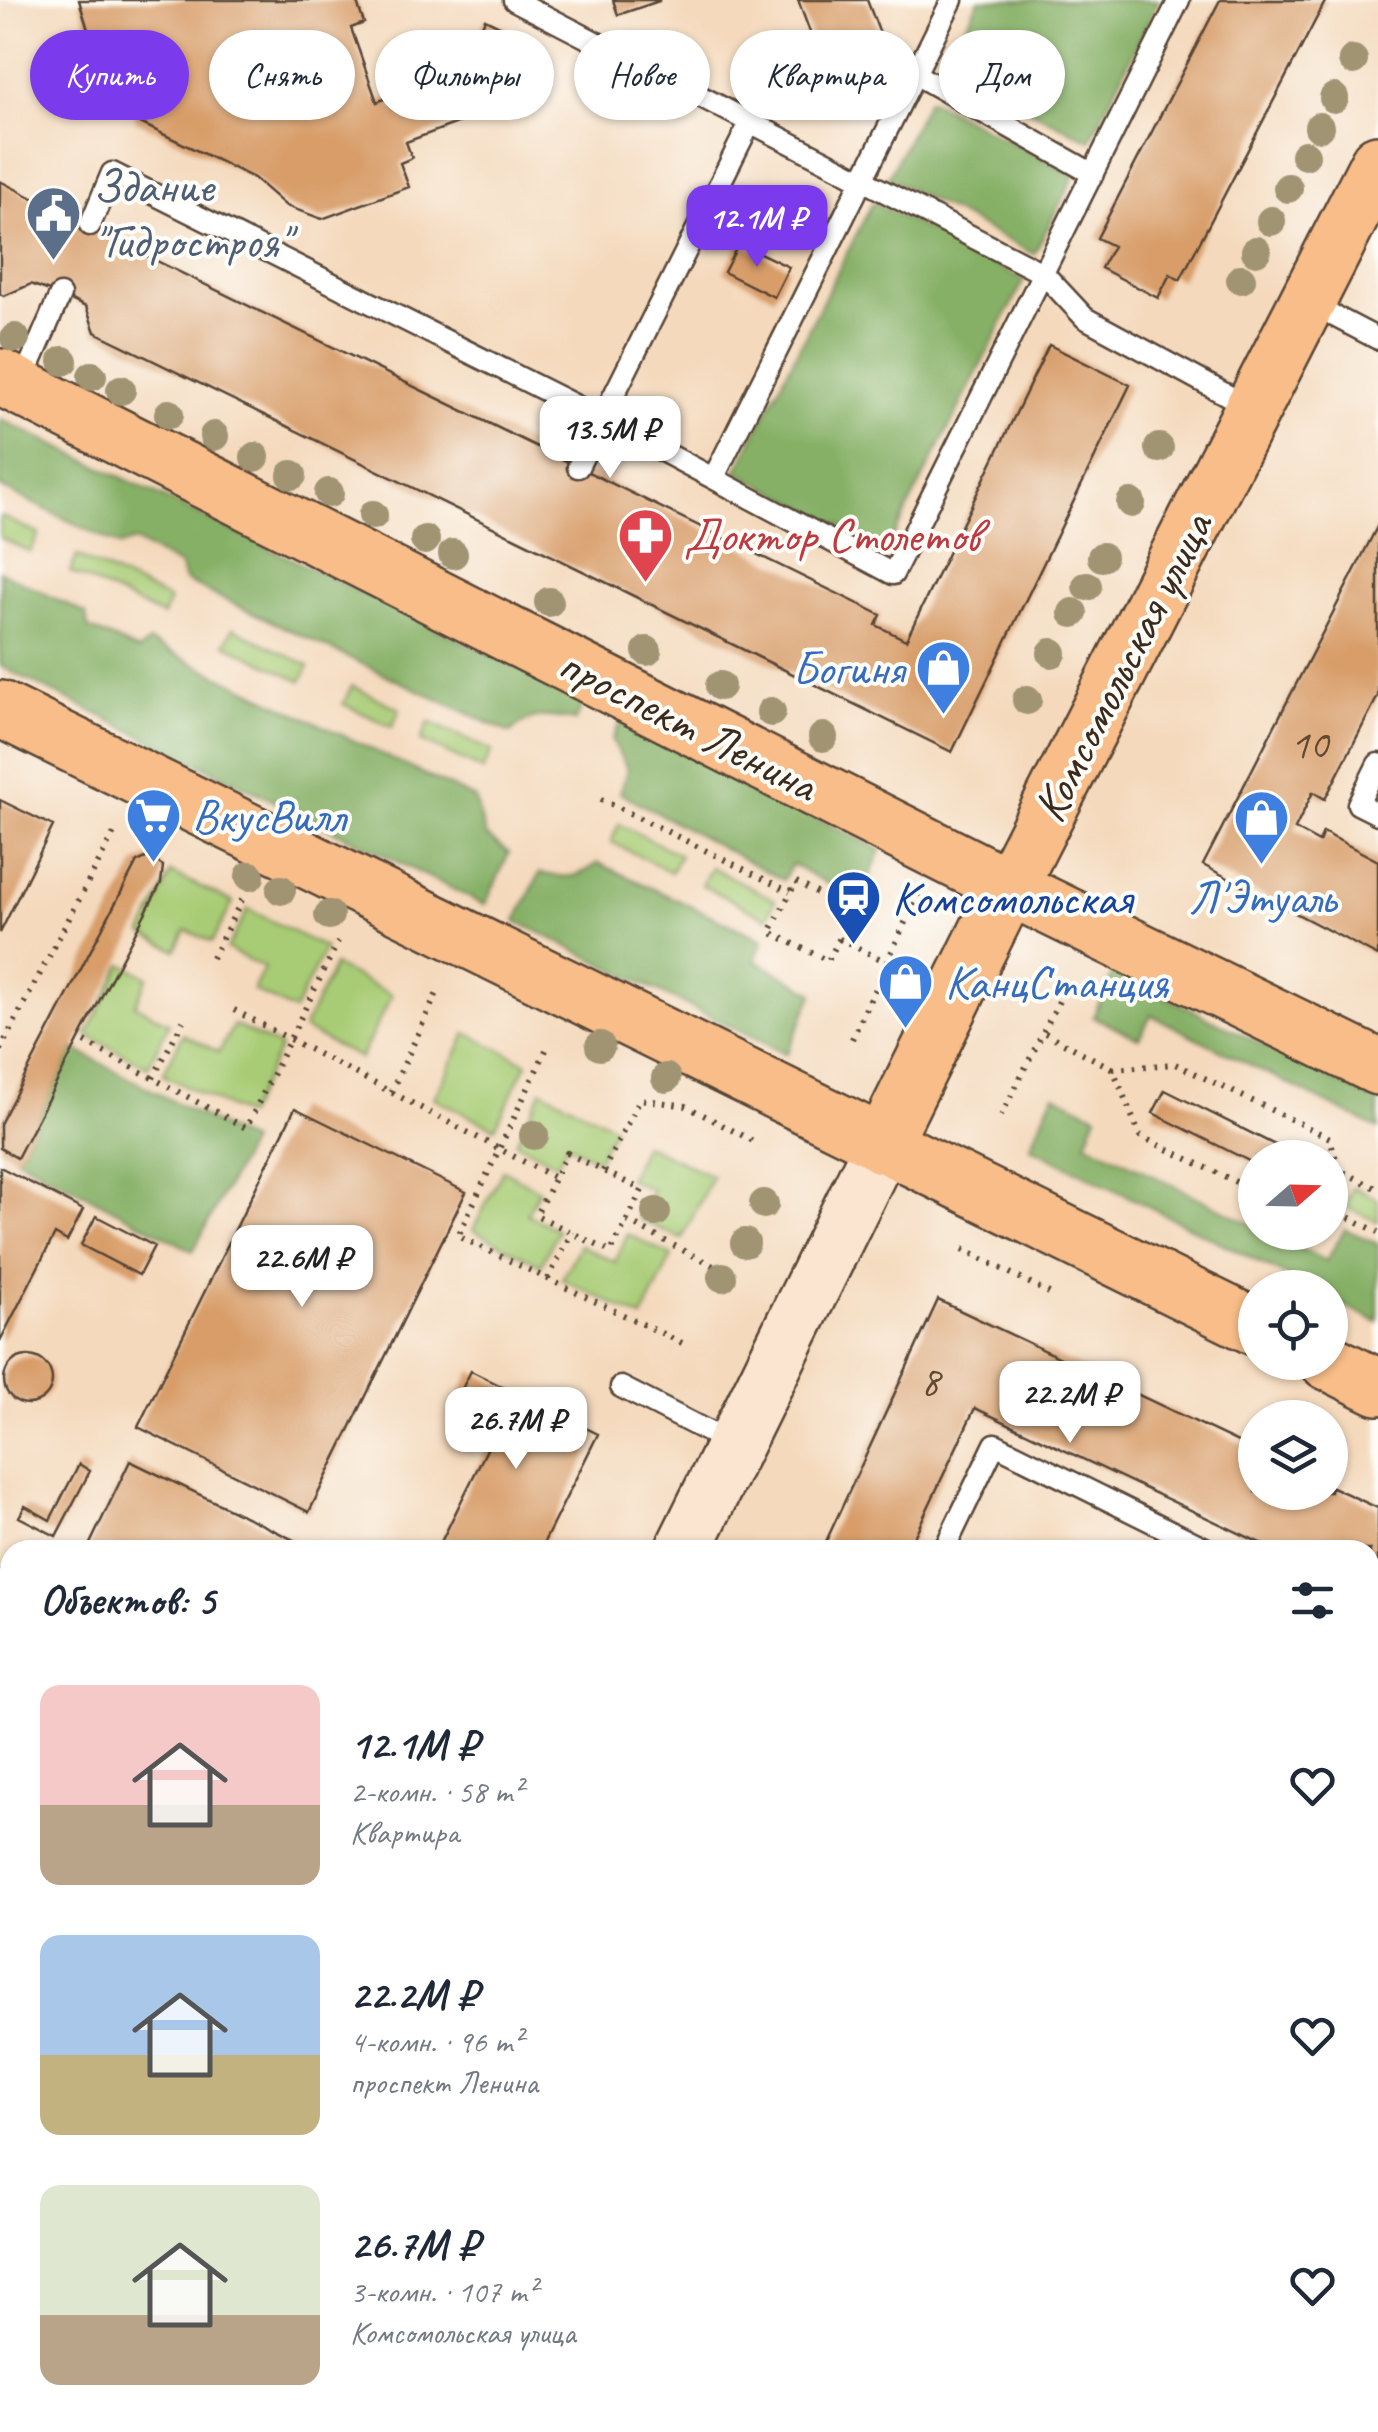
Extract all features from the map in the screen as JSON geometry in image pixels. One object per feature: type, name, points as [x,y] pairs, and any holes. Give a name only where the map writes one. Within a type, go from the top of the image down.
[{"type":"main road","name":"Комсомольская улица","points":[[687,1540],[1009,887],[1378,162]]},
{"type":"main road","name":"проспект Ленина","points":[[10,382],[1009,887],[1378,1066]]},
{"type":"main road","points":[[0,709],[1238,1319]]},
{"type":"main road","points":[[1348,1372],[1378,1387]]},
{"type":"lane","points":[[514,0],[1044,274],[1085,318],[1254,410]]},
{"type":"lane","points":[[919,66],[952,0]]},
{"type":"lane","points":[[90,226],[112,173],[602,419],[893,574],[1179,0]]},
{"type":"lane","points":[[919,76],[1093,174]]},
{"type":"lane","points":[[714,478],[892,120]]},
{"type":"lane","points":[[578,467],[750,123]]},
{"type":"lane","points":[[10,382],[60,295]]},
{"type":"lane","points":[[1307,302],[1378,339]]},
{"type":"lane","points":[[1378,764],[1358,804],[1378,814]]},
{"type":"lane","points":[[621,1386],[734,1445]]},
{"type":"lane","points":[[949,1540],[995,1444],[1189,1540]]},
{"type":"path","points":[[601,800],[790,892]]},
{"type":"path","points":[[0,1050],[116,828]]},
{"type":"path","points":[[796,882],[853,912],[828,962],[770,932],[790,892],[796,882]]},
{"type":"path","points":[[852,1039],[920,890]]},
{"type":"path","points":[[212,958],[245,894]]},
{"type":"path","points":[[839,938],[887,962]]},
{"type":"path","points":[[85,1042],[246,1128],[338,942]]},
{"type":"path","points":[[391,1092],[436,993]]},
{"type":"path","points":[[1001,1116],[1061,997]]},
{"type":"path","points":[[234,1010],[555,1178]]},
{"type":"path","points":[[154,1078],[183,1021]]},
{"type":"path","points":[[1045,1033],[1113,1069],[1175,1064],[1331,1140]]},
{"type":"path","points":[[546,1050],[458,1236],[682,1343]]},
{"type":"path","points":[[1113,1069],[1140,1136],[1238,1183]]},
{"type":"path","points":[[603,1171],[640,1098],[686,1106],[754,1142]]},
{"type":"path","points":[[568,1152],[642,1190],[612,1252],[536,1214],[555,1178],[568,1152]]},
{"type":"path","points":[[1348,1174],[1378,1189]]},
{"type":"path","points":[[1348,1217],[1378,1232]]},
{"type":"path","points":[[627,1221],[720,1269]]},
{"type":"path","points":[[548,1279],[572,1232]]},
{"type":"path","points":[[964,1249],[1056,1296]]},
{"type":"green space","points":[[979,0],[1159,0],[1090,140],[1050,120],[1065,120],[1065,30],[964,30]]},
{"type":"green space","points":[[928,99],[939,105],[939,120],[969,120],[1075,175],[1034,254],[888,178]]},
{"type":"green space","points":[[873,202],[1024,280],[887,549],[736,472]]},
{"type":"green space","points":[[0,419],[585,700],[575,721],[540,717],[526,721],[510,733],[185,581],[180,566],[134,541],[120,546],[0,487]]},
{"type":"green space","points":[[0,516],[39,534],[30,552],[0,538]]},
{"type":"green space","points":[[77,556],[170,600],[163,616],[70,572]]},
{"type":"green space","points":[[0,571],[86,614],[88,628],[138,651],[149,642],[475,799],[486,836],[509,853],[485,905],[0,666]]},
{"type":"green space","points":[[233,628],[309,666],[301,681],[225,644]]},
{"type":"green space","points":[[352,686],[400,709],[392,727],[343,704]]},
{"type":"green space","points":[[621,721],[881,850],[859,901],[792,864],[783,880],[620,793],[627,769],[612,740]]},
{"type":"green space","points":[[429,722],[492,751],[483,770],[421,741]]},
{"type":"green space","points":[[619,824],[680,855],[671,872],[611,842]]},
{"type":"green space","points":[[598,863],[763,940],[755,960],[814,993],[786,1054],[516,921],[540,873],[570,876]]},
{"type":"green space","points":[[711,867],[775,900],[767,918],[702,885]]},
{"type":"green space","points":[[171,873],[233,902],[212,942],[186,930],[176,950],[143,934]]},
{"type":"green space","points":[[248,909],[325,948],[294,1011],[253,990],[264,968],[227,949]]},
{"type":"green space","points":[[122,964],[148,977],[135,1005],[169,1023],[148,1067],[87,1035]]},
{"type":"green space","points":[[334,966],[392,995],[360,1058],[303,1029]]},
{"type":"green space","points":[[1114,971],[1378,1102],[1378,1129],[1151,1015],[1139,1038],[1093,1017]]},
{"type":"green space","points":[[234,1025],[280,1047],[246,1116],[163,1075],[183,1034],[219,1052]]},
{"type":"green space","points":[[467,1033],[527,1063],[495,1128],[434,1098]]},
{"type":"green space","points":[[74,1049],[250,1142],[193,1251],[17,1158]]},
{"type":"green space","points":[[542,1090],[614,1127],[597,1160],[567,1144],[557,1164],[516,1142]]},
{"type":"green space","points":[[1054,1094],[1097,1115],[1086,1142],[1238,1218],[1238,1250],[1304,1250],[1326,1261],[1333,1250],[1348,1250],[1348,1230],[1378,1244],[1378,1322],[1348,1307],[1348,1270],[1275,1270],[1030,1147]]},
{"type":"green space","points":[[644,1144],[712,1176],[682,1239],[638,1219],[652,1190],[628,1179]]},
{"type":"green space","points":[[503,1170],[539,1190],[527,1214],[558,1230],[541,1265],[473,1230]]},
{"type":"green space","points":[[1353,1187],[1378,1199],[1378,1222],[1348,1207]]},
{"type":"green space","points":[[628,1234],[672,1256],[642,1318],[562,1279],[580,1245],[615,1262]]},
{"type":"building","points":[[79,0],[356,0],[364,23],[352,30],[209,30],[209,120],[355,120],[355,39],[375,96],[375,120],[463,120],[406,142],[412,158],[400,163],[409,187],[322,219],[286,206],[254,178],[136,121],[189,120],[189,30],[88,30]]},
{"type":"building","points":[[613,0],[659,0],[659,1],[618,15]]},
{"type":"building","points":[[798,0],[867,0],[879,30],[809,30]]},
{"type":"building","points":[[1220,0],[1326,0],[1180,280],[1170,274],[1158,298],[1101,268],[1113,246],[1097,238]]},
{"type":"building","points":[[485,19],[503,30],[480,30]]},
{"type":"building","points":[[0,181],[881,615],[876,625],[906,640],[1049,345],[1130,385],[952,752],[95,332],[86,307],[31,284],[4,296],[0,294]]},
{"type":"building","points":[[739,243],[789,267],[774,297],[724,272]]},
{"type":"building","points":[[1378,525],[1378,696],[1325,799],[1313,792],[1295,829],[1319,842],[1323,832],[1378,861],[1378,956],[1203,865]]},
{"type":"building","points":[[0,800],[53,826],[0,933]]},
{"type":"building","points":[[148,857],[163,866],[161,883],[17,1158],[0,1148],[0,1124],[137,862]]},
{"type":"building","points":[[1165,1090],[1265,1140],[1238,1140],[1238,1156],[1153,1113]]},
{"type":"building","points":[[295,1108],[466,1192],[309,1512],[138,1427]]},
{"type":"building","points":[[0,1167],[83,1210],[67,1241],[55,1234],[0,1341]]},
{"type":"building","points":[[96,1216],[154,1246],[139,1275],[81,1245]]},
{"type":"building","points":[[938,1300],[1238,1442],[1238,1510],[1348,1510],[1348,1494],[1378,1508],[1378,1540],[1254,1540],[975,1408],[913,1540],[827,1540]]},
{"type":"building","points":[[28,1356],[45,1363],[52,1380],[45,1397],[28,1404],[11,1397],[4,1380],[11,1363]]},
{"type":"building","points":[[471,1371],[598,1434],[545,1540],[442,1540],[498,1427],[454,1405]]},
{"type":"building","points":[[130,1461],[294,1540],[92,1540]]},
{"type":"building","points":[[79,1464],[90,1471],[56,1536],[19,1517],[25,1506],[50,1520]]},
{"type":"place","name":"Здание \"Гидростроя\"","points":[[54,263]]},
{"type":"place","name":"Доктор Столетов","points":[[645,584]]},
{"type":"place","name":"Богиня","points":[[943,717]]},
{"type":"place","name":"ВкусВилл","points":[[153,865]]},
{"type":"place","name":"Л'Этуаль","points":[[1262,867]]},
{"type":"place","name":"Комсомольская","points":[[853,947]]},
{"type":"place","name":"КанцСтанция","points":[[906,1031]]}]
